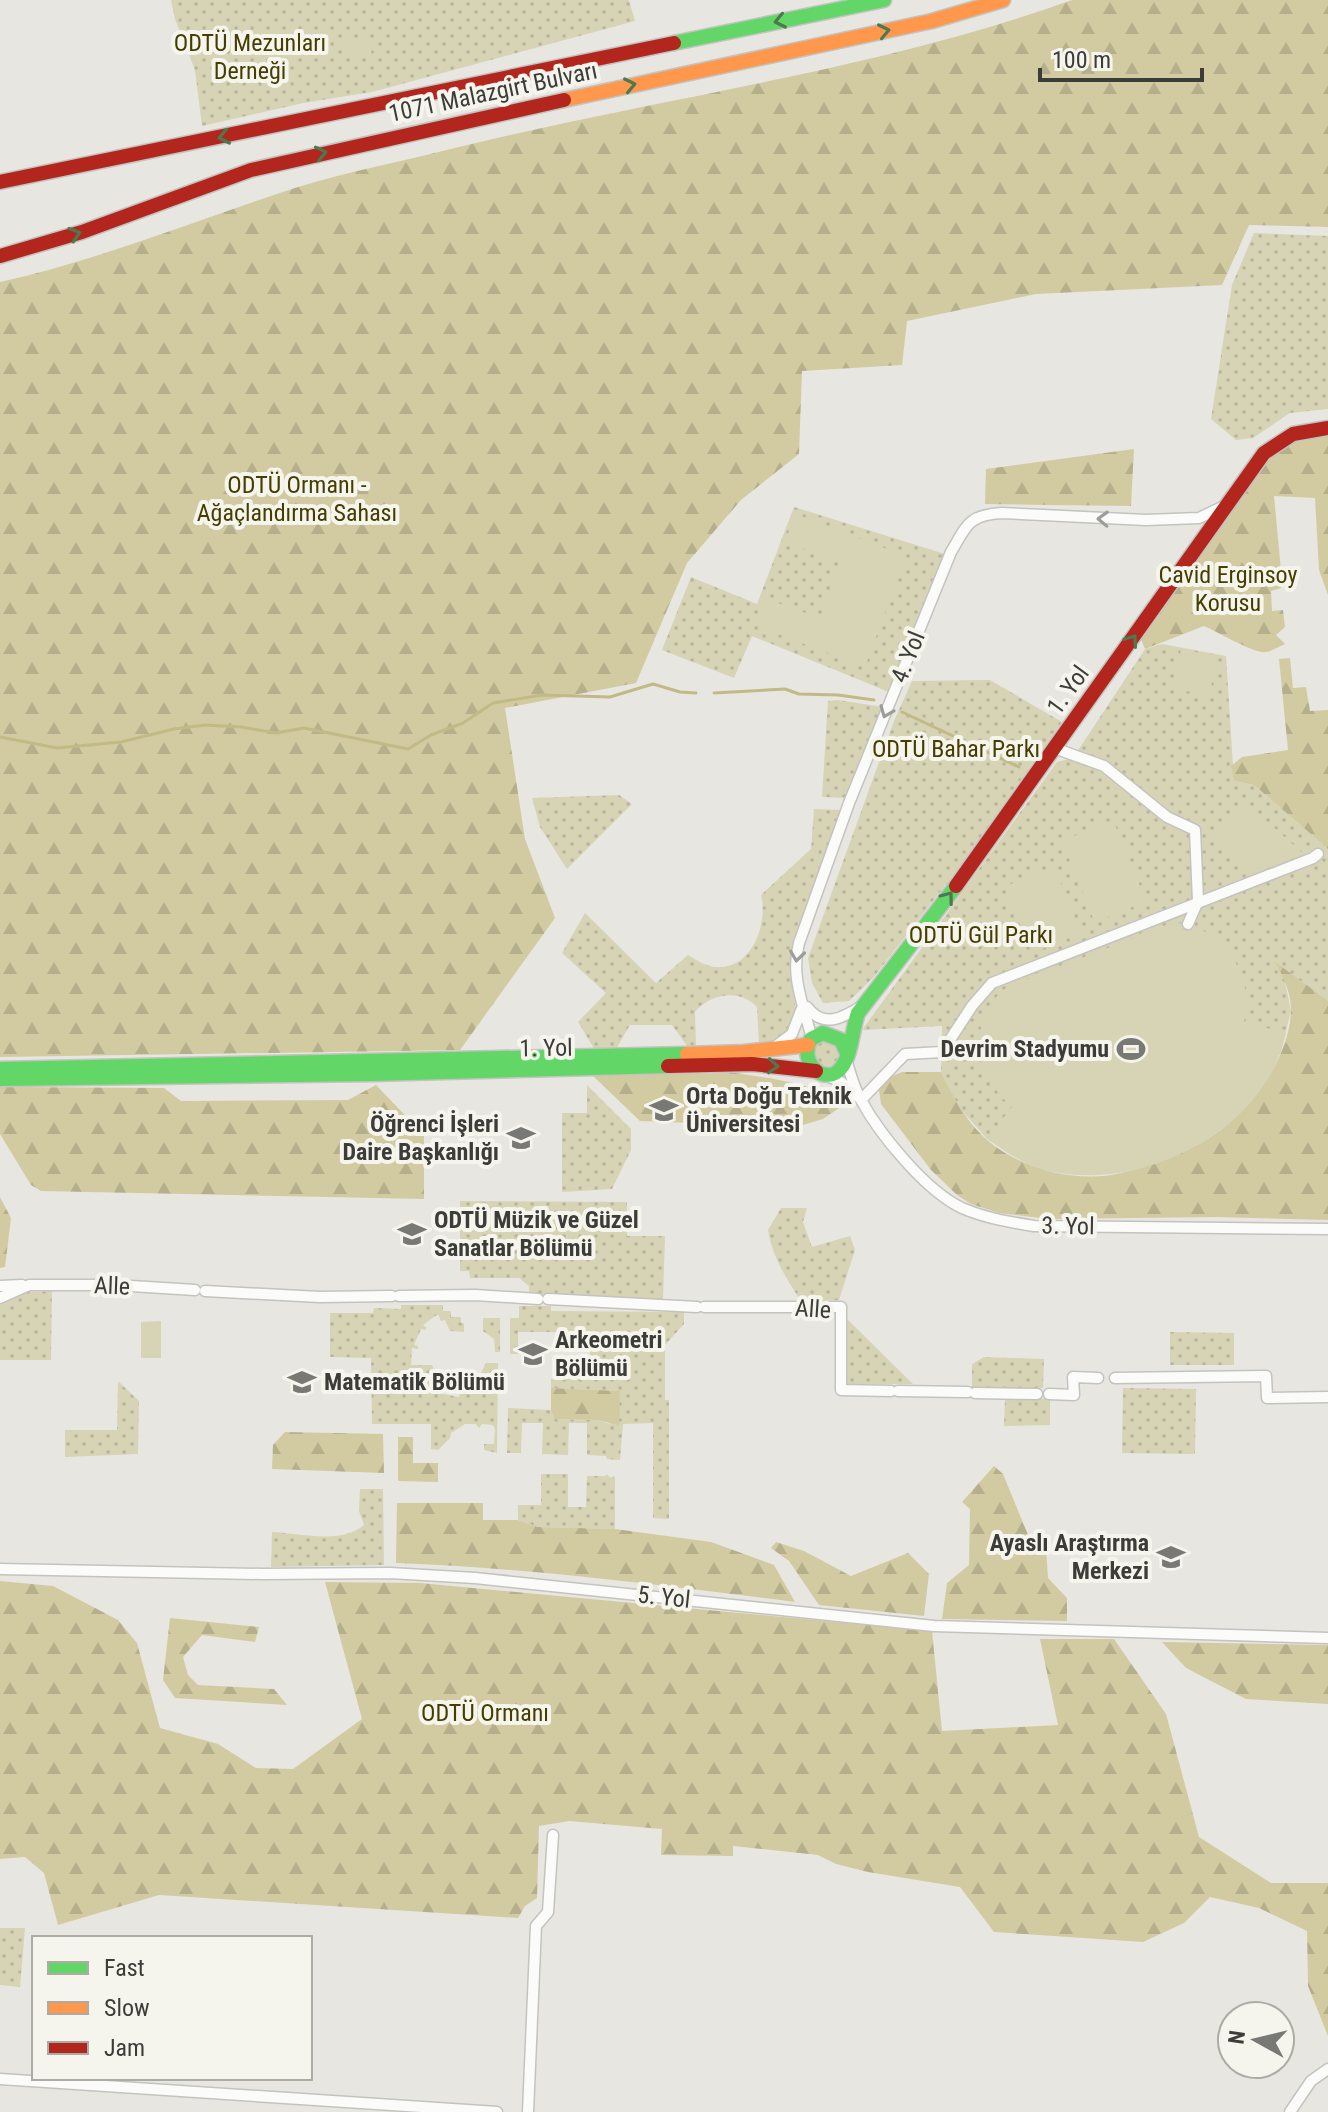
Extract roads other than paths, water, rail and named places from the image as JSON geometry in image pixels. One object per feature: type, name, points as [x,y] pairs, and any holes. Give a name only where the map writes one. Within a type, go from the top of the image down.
[{"type":"main road","name":"1071 Malazgirt Bulvarı","points":[[0,179],[27,176],[884,0]]},
{"type":"main road","name":"1071 Malazgirt Bulvarı","points":[[0,256],[82,232],[251,170],[421,130],[932,21],[1003,0]]},
{"type":"main road","name":"1. Yol","points":[[847,1056],[851,1031],[866,1003],[959,882],[1235,498],[1264,453],[1291,432],[1328,428]]},
{"type":"main road","points":[[824,1033],[838,1036],[846,1046],[847,1056],[838,1070],[819,1072],[806,1057],[810,1042],[824,1033]]},
{"type":"main road","name":"1. Yol","points":[[564,1064],[765,1050],[810,1042]]},
{"type":"main road","name":"1. Yol","points":[[0,1079],[564,1064],[752,1064],[819,1072]]},
{"type":"main road","name":"1. Yol","points":[[0,1069],[372,1069]]},
{"type":"street","name":"4. Yol","points":[[810,1042],[796,982],[795,964],[805,925],[849,803],[924,617],[951,552],[969,521],[983,514],[1002,513],[1102,519],[1181,519],[1207,515],[1235,498]]},
{"type":"street","points":[[1181,519],[1193,523],[1200,531],[1203,542]]},
{"type":"street","points":[[1054,748],[1104,766],[1167,817],[1195,830],[1198,901],[1188,924]]},
{"type":"street","points":[[860,1099],[905,1054],[942,1052],[972,1006],[992,983],[1318,854]]},
{"type":"street","name":"4. Yol","points":[[765,1050],[785,1041],[792,1034],[800,1018],[802,998]]},
{"type":"street","points":[[802,998],[814,1015],[825,1020],[844,1017],[866,1003]]},
{"type":"street","name":"3. Yol","points":[[847,1056],[860,1099]]},
{"type":"street","name":"3. Yol","points":[[819,1072],[841,1082],[860,1099],[885,1135],[937,1190],[960,1207],[998,1221],[1034,1226],[1328,1229]]},
{"type":"street","name":"Alle","points":[[0,1298],[26,1285]]},
{"type":"street","name":"Alle","points":[[0,1286],[115,1285],[320,1297],[475,1295],[701,1307],[841,1307],[841,1390],[1037,1394]]},
{"type":"street","points":[[1115,1378],[1266,1376],[1267,1398],[1328,1397]]},
{"type":"street","points":[[1049,1394],[1074,1395],[1073,1377],[1098,1378]]},
{"type":"street","name":"5. Yol","points":[[0,1569],[390,1573],[475,1578],[934,1626],[1328,1638]]},
{"type":"street","points":[[528,2112],[536,1926],[548,1912],[553,1835]]},
{"type":"street","points":[[1292,2112],[1311,2081],[1328,2069]]},
{"type":"street","points":[[0,2079],[497,2112]]},
{"type":"waterway","points":[[0,737],[57,748],[121,742],[205,725],[276,733],[304,728],[408,749],[431,735],[463,723],[493,703],[542,695],[610,697],[653,684],[696,693]]},
{"type":"waterway","points":[[714,693],[785,689],[799,694],[874,700]]},
{"type":"waterway","points":[[902,712],[1019,767]]},
{"type":"place","name":"Devrim Stadyumu","points":[[1131,1049]]},
{"type":"place","name":"Orta Doğu Teknik Üniversitesi","points":[[664,1110]]},
{"type":"place","name":"Öğrenci İşleri Daire Başkanlığı","points":[[521,1138]]},
{"type":"place","name":"ODTÜ Müzik ve Güzel Sanatlar Bölümü","points":[[412,1234]]},
{"type":"place","name":"Arkeometri Bölümü","points":[[533,1354]]},
{"type":"place","name":"Matematik Bölümü","points":[[302,1382]]},
{"type":"place","name":"Ayaslı Araştırma Merkezi","points":[[1171,1557]]},
{"type":"park label","name":"ODTÜ Mezunları Derneği","points":[[250,57]]},
{"type":"park label","name":"ODTÜ Ormanı - Ağaçlandırma Sahası","points":[[297,499]]},
{"type":"park label","name":"Cavid Erginsoy Korusu","points":[[1228,589]]},
{"type":"park label","name":"ODTÜ Bahar Parkı","points":[[956,749]]},
{"type":"park label","name":"ODTÜ Gül Parkı","points":[[981,935]]},
{"type":"park label","name":"ODTÜ Ormanı","points":[[485,1713]]}]
